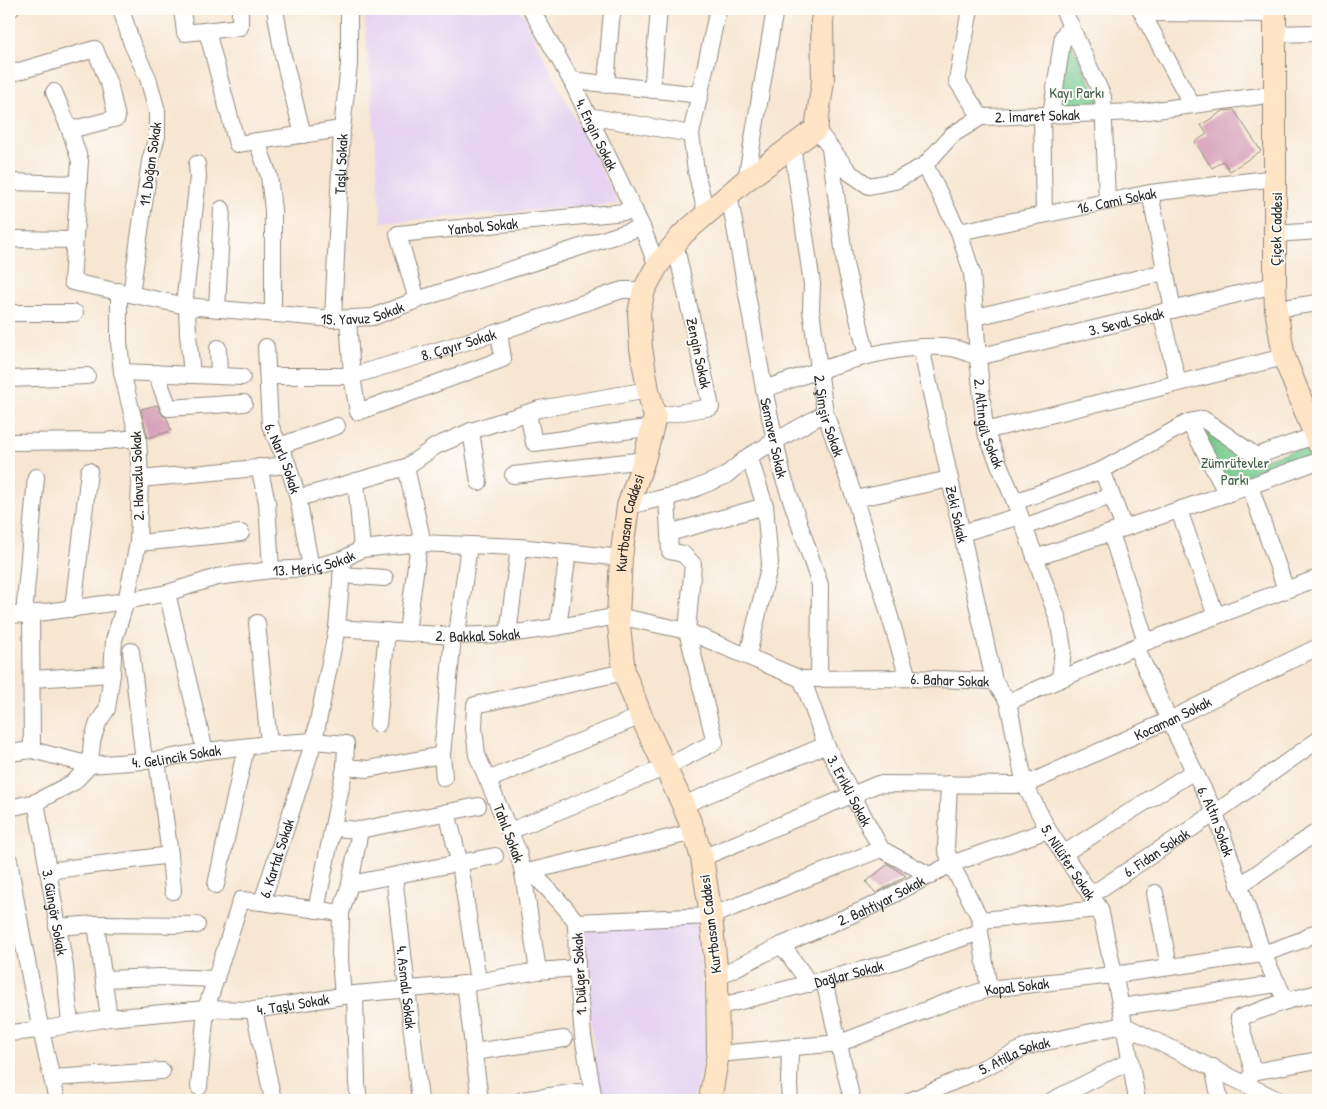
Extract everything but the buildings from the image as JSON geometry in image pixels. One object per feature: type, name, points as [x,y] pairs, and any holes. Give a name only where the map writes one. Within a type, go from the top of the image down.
[{"type":"main road","points":[[654,422],[641,348],[639,313],[644,290],[656,266],[683,234],[706,212],[792,145],[816,129],[823,81],[822,21],[824,9]]},
{"type":"main road","name":"Çiçek Caddesi","points":[[1275,19],[1276,308],[1284,357],[1316,440]]},
{"type":"main road","name":"Kurtbasan Caddesi","points":[[654,422],[644,460],[628,506],[621,558],[618,616],[624,672],[664,768],[683,805],[702,858],[711,916],[717,978],[718,1054],[710,1100]]},
{"type":"street","name":"11. Doğan Sokak","points":[[121,9],[132,44],[148,78],[157,111],[157,136],[150,161],[125,293]]},
{"type":"street","points":[[182,9],[185,33],[240,27],[240,9]]},
{"type":"street","points":[[275,9],[283,56],[303,135]]},
{"type":"street","name":"Taşlı Sokak","points":[[349,9],[349,64],[342,129],[340,319],[358,412],[503,359],[499,332]]},
{"type":"street","points":[[606,85],[613,9]]},
{"type":"street","points":[[652,90],[659,9]]},
{"type":"street","points":[[706,212],[696,172],[691,134],[718,9]]},
{"type":"street","points":[[746,180],[775,9]]},
{"type":"street","points":[[970,9],[957,82],[981,117]]},
{"type":"street","points":[[1063,9],[1103,97],[1107,202]]},
{"type":"street","name":"4. Engin Sokak","points":[[533,10],[571,80],[642,227],[656,266]]},
{"type":"street","points":[[1141,11],[1275,19],[1318,33]]},
{"type":"street","points":[[1141,11],[1192,105]]},
{"type":"street","points":[[1044,214],[1046,116],[1063,36],[1070,25]]},
{"type":"street","points":[[207,31],[237,144],[342,129]]},
{"type":"street","points":[[9,74],[95,49],[110,87],[117,118],[70,130]]},
{"type":"street","points":[[571,80],[700,95]]},
{"type":"street","points":[[9,239],[74,240],[80,161],[70,130],[54,92]]},
{"type":"street","name":"2. İmaret Sokak","points":[[816,129],[850,173],[869,186],[895,181],[925,166],[952,135],[981,117],[1104,114],[1275,94]]},
{"type":"street","points":[[588,116],[691,134]]},
{"type":"street","points":[[257,142],[269,176],[273,210],[273,314]]},
{"type":"street","name":"2. Şimşir Sokak","points":[[792,145],[812,284],[811,310],[825,413],[855,499],[908,678]]},
{"type":"street","points":[[830,148],[845,264],[867,356]]},
{"type":"street","points":[[192,374],[185,306],[198,177],[197,164]]},
{"type":"street","name":"2. Altıngül Sokak","points":[[925,166],[959,232],[972,273],[985,431],[1020,515],[1058,619],[1063,649],[1060,679]]},
{"type":"street","name":"16. Cami Sokak","points":[[959,232],[1150,192],[1276,178]]},
{"type":"street","points":[[9,182],[79,184]]},
{"type":"street","points":[[1150,192],[1165,272],[1167,312],[1178,383]]},
{"type":"street","name":"Semaver Sokak","points":[[729,194],[764,389],[782,473],[820,585],[820,679]]},
{"type":"street","points":[[217,309],[222,209]]},
{"type":"street","name":"Yanbol Sokak","points":[[417,300],[398,234],[634,211]]},
{"type":"street","name":"15. Yavuz Sokak","points":[[74,240],[72,282],[185,306],[340,319],[373,317],[417,300],[642,227]]},
{"type":"street","points":[[1275,234],[1318,231]]},
{"type":"street","name":"Zengin Sokak","points":[[654,422],[710,407],[675,243]]},
{"type":"street","points":[[976,317],[1165,272]]},
{"type":"street","name":"3. Seval Sokak","points":[[978,357],[1275,285]]},
{"type":"street","name":"8. Çayır Sokak","points":[[268,376],[352,376],[499,332],[622,290],[644,290]]},
{"type":"street","name":"2. Havuzlu Sokak","points":[[90,765],[92,741],[98,723],[107,709],[114,640],[126,601],[138,543],[140,479],[138,438],[122,372],[119,342],[125,293]]},
{"type":"street","points":[[1276,308],[1318,302]]},
{"type":"street","points":[[9,313],[75,313]]},
{"type":"street","name":"6. Narlı Sokak","points":[[266,347],[270,425],[288,465],[298,498],[311,568]]},
{"type":"street","points":[[764,389],[867,356],[922,347],[953,348],[978,357]]},
{"type":"street","name":"Zeki Sokak","points":[[922,347],[994,681]]},
{"type":"street","points":[[218,348],[219,376]]},
{"type":"street","points":[[985,431],[1284,357]]},
{"type":"street","points":[[122,372],[242,377]]},
{"type":"street","points":[[156,373],[168,408],[244,404]]},
{"type":"street","points":[[9,380],[87,376]]},
{"type":"street","points":[[298,498],[406,467],[436,446],[471,431],[528,412],[648,390]]},
{"type":"street","points":[[528,412],[534,443],[654,422]]},
{"type":"street","points":[[628,506],[684,493],[725,476],[749,456],[825,413]]},
{"type":"street","points":[[1020,515],[1189,422],[1203,419],[1256,456],[1316,440]]},
{"type":"street","points":[[1189,422],[1227,494]]},
{"type":"street","points":[[279,446],[337,426]]},
{"type":"street","points":[[471,431],[479,482]]},
{"type":"street","points":[[9,442],[104,441],[138,438]]},
{"type":"street","points":[[748,656],[770,563],[765,506],[749,456]]},
{"type":"street","points":[[1256,456],[1256,484],[1286,590]]},
{"type":"street","points":[[513,475],[644,460]]},
{"type":"street","points":[[1035,558],[1227,494],[1318,461]]},
{"type":"street","points":[[140,479],[288,465]]},
{"type":"street","points":[[259,467],[267,502],[271,570]]},
{"type":"street","points":[[406,467],[421,543],[407,632]]},
{"type":"street","name":"6. Altın Sokak","points":[[1102,470],[1112,496],[1117,531],[1141,645],[1169,720],[1214,813],[1263,954],[1286,1001]]},
{"type":"street","points":[[73,609],[89,471]]},
{"type":"street","points":[[32,750],[32,679],[21,615],[36,477]]},
{"type":"street","points":[[855,499],[950,479]]},
{"type":"street","points":[[356,481],[362,549]]},
{"type":"street","points":[[962,533],[1020,515],[1112,496]]},
{"type":"street","points":[[510,831],[664,768],[715,742],[687,630],[693,564],[683,554],[670,551],[667,497]]},
{"type":"street","points":[[669,532],[765,506]]},
{"type":"street","points":[[1178,510],[1216,616]]},
{"type":"street","points":[[138,543],[241,533]]},
{"type":"street","name":"13. Meriç Sokak","points":[[21,615],[126,601],[167,593],[217,577],[271,570],[342,567],[362,549],[421,543],[519,547],[621,558]]},
{"type":"street","points":[[444,778],[442,755],[455,636],[469,545]]},
{"type":"street","points":[[508,634],[519,547]]},
{"type":"street","points":[[558,627],[568,552]]},
{"type":"street","points":[[342,567],[385,578]]},
{"type":"street","name":"6. Kartal Sokak","points":[[199,1087],[206,1009],[241,900],[262,902],[314,741],[336,628],[342,567]]},
{"type":"street","name":"6. Bahar Sokak","points":[[618,616],[687,630],[801,679],[908,678],[994,681],[1008,702],[1141,645],[1318,578]]},
{"type":"street","points":[[167,593],[205,751]]},
{"type":"street","name":"2. Bakkal Sokak","points":[[336,628],[455,636],[508,634],[618,616]]},
{"type":"street","points":[[257,623],[270,744]]},
{"type":"street","points":[[378,724],[387,631]]},
{"type":"street","name":"Kocaman Sokak","points":[[1025,785],[1169,720],[1318,647]]},
{"type":"street","points":[[131,651],[150,760],[170,855],[173,891]]},
{"type":"street","name":"Tahıl Sokak","points":[[538,971],[527,872],[477,755],[474,728],[475,705],[624,672]]},
{"type":"street","points":[[32,679],[112,674]]},
{"type":"street","name":"3. Erikli Sokak","points":[[801,679],[826,745],[881,849]]},
{"type":"street","name":"5. Nilüfer Sokak","points":[[1008,702],[1025,785],[1048,830],[1100,909],[1137,1100]]},
{"type":"street","points":[[488,780],[641,716]]},
{"type":"street","name":"6. Fidan Sokak","points":[[1091,895],[1214,813],[1318,740]]},
{"type":"street","name":"4. Gelincik Sokak","points":[[9,753],[32,750],[90,765],[150,760],[205,751],[270,744],[314,741],[346,744],[345,767]]},
{"type":"street","points":[[683,805],[826,745]]},
{"type":"street","points":[[216,885],[246,747]]},
{"type":"street","points":[[316,910],[345,767],[368,769],[442,755]]},
{"type":"street","points":[[9,808],[36,802],[74,782],[90,765]]},
{"type":"street","points":[[1063,854],[1194,771]]},
{"type":"street","points":[[702,858],[878,784],[1025,785]]},
{"type":"street","points":[[949,784],[946,849],[980,926],[989,989]]},
{"type":"street","name":"3. Güngör Sokak","points":[[36,802],[65,967],[70,1025]]},
{"type":"street","points":[[333,828],[360,830],[478,806]]},
{"type":"street","points":[[447,812],[460,864],[471,982],[473,1052],[480,1100]]},
{"type":"street","points":[[359,1100],[341,913],[350,884],[360,830]]},
{"type":"street","name":"2. Bahtiyar Sokak","points":[[717,978],[782,945],[874,905],[951,864],[1048,830]]},
{"type":"street","points":[[1239,886],[1318,831]]},
{"type":"street","points":[[527,872],[694,832]]},
{"type":"street","points":[[881,849],[931,876]]},
{"type":"street","name":"1. Dülger Sokak","points":[[594,1100],[583,1036],[577,968],[576,922],[711,916],[881,849]]},
{"type":"street","points":[[48,871],[170,855]]},
{"type":"street","points":[[350,884],[495,856]]},
{"type":"street","points":[[9,860],[16,946],[40,1030],[57,1100]]},
{"type":"street","points":[[527,872],[565,906],[576,922]]},
{"type":"street","name":"4. Asmalı Sokak","points":[[394,876],[420,1100]]},
{"type":"street","points":[[1155,894],[1169,967]]},
{"type":"street","points":[[262,902],[341,913]]},
{"type":"street","name":"Dağlar Sokak","points":[[717,1007],[817,983],[889,963],[980,926],[1100,909]]},
{"type":"street","points":[[96,924],[109,1018]]},
{"type":"street","points":[[57,927],[96,924],[197,925]]},
{"type":"street","name":"Kopal Sokak","points":[[718,1054],[840,1043],[947,1002],[989,989],[1113,975],[1263,954],[1302,940],[1318,930]]},
{"type":"street","points":[[782,945],[817,983],[840,1043],[852,1100]]},
{"type":"street","name":"4. Taşlı Sokak","points":[[9,1033],[40,1030],[109,1018],[206,1009],[254,1010],[349,995],[408,990],[538,971],[577,968]]},
{"type":"street","points":[[104,979],[160,976],[216,979]]},
{"type":"street","points":[[1120,1008],[1278,984]]},
{"type":"street","points":[[1250,1078],[1239,1018],[1286,1001],[1318,993]]},
{"type":"street","points":[[254,1010],[273,1100]]},
{"type":"street","points":[[1123,1025],[1212,1067],[1250,1078],[1278,1100]]},
{"type":"street","name":"5. Atilla Sokak","points":[[912,1100],[973,1074],[1028,1046],[1123,1025]]},
{"type":"street","points":[[473,1052],[564,1039]]},
{"type":"street","points":[[790,1048],[790,1100]]},
{"type":"street","points":[[1250,1078],[1318,1060]]},
{"type":"street","points":[[1053,1100],[1130,1061]]},
{"type":"street","points":[[1212,1067],[1217,1100]]},
{"type":"street","points":[[52,1078],[162,1071]]},
{"type":"street","points":[[522,1100],[578,1092],[581,1100]]},
{"type":"shaded area","points":[[364,9],[520,9],[618,204],[382,222]]},
{"type":"shaded area","points":[[697,923],[706,1044],[694,1100],[601,1100],[582,930],[606,926]]},
{"type":"green space","name":"Kayı Parkı","points":[[1068,37],[1099,100],[1093,108],[1058,108]]},
{"type":"green space","name":"Zümrütevler Parkı","points":[[1196,427],[1206,427],[1251,463],[1304,447],[1311,451],[1311,458],[1228,489]]}]
